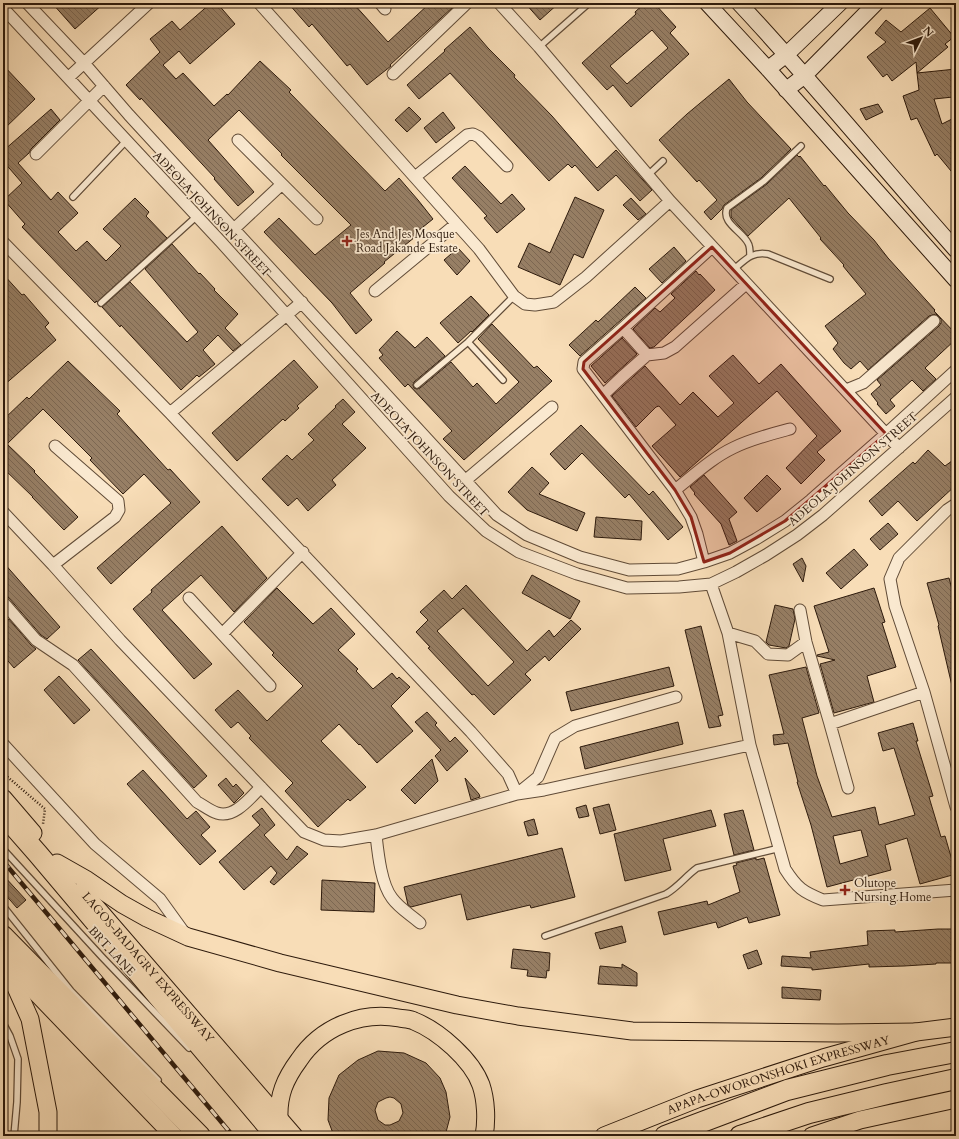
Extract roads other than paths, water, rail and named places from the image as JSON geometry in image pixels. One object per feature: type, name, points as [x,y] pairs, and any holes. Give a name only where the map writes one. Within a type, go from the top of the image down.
[{"type":"highway","name":"LAGOS-BADAGRY EXPRESSWAY","points":[[3,814],[276,1130]]},
{"type":"highway","points":[[3,936],[200,1136]]},
{"type":"highway","name":"APAPA-OWORONSHOKI EXPRESSWAY","points":[[665,1136],[787,1090],[887,1065],[956,1052]]},
{"type":"highway","points":[[740,1136],[809,1113],[956,1079]]},
{"type":"main road","name":"LAGOS-BADAGRY EXPRESSWAY","points":[[3,798],[276,1130],[294,1136]]},
{"type":"main road","points":[[57,863],[87,880],[134,911],[188,937],[280,963],[457,1005],[518,1016],[632,1031],[838,1033],[916,1032]]},
{"type":"main road","points":[[3,958],[174,1136]]},
{"type":"main road","points":[[3,965],[14,983],[30,1019],[48,1112],[48,1136]]},
{"type":"main road","points":[[276,1130],[280,1096],[291,1071],[306,1049],[328,1031],[354,1019],[386,1016],[414,1021],[444,1038],[466,1060],[481,1084],[486,1105],[484,1136]]},
{"type":"main road","name":"APAPA-OWORONSHOKI EXPRESSWAY","points":[[604,1136],[704,1096],[823,1058],[916,1032],[956,1027]]},
{"type":"main road","points":[[812,1136],[860,1120],[956,1099]]},
{"type":"main road","points":[[834,1136],[860,1120]]},
{"type":"street","name":"ADEOLA JOHNSON STREET","points":[[27,3],[84,63],[498,515],[527,535],[580,557],[629,570],[678,568],[704,562],[730,553],[756,539],[785,520],[811,500],[956,370]]},
{"type":"street","points":[[68,77],[149,3]]},
{"type":"street","points":[[259,3],[479,249],[514,296],[525,304],[535,305],[554,302],[586,277],[670,201]]},
{"type":"street","points":[[393,74],[467,3]]},
{"type":"street","points":[[707,3],[956,280]]},
{"type":"street","points":[[739,3],[787,54],[804,76],[956,250]]},
{"type":"street","points":[[768,70],[787,54],[840,3]]},
{"type":"street","points":[[786,90],[804,76],[876,3]]},
{"type":"street","points":[[504,4],[538,47],[670,201],[899,448]]},
{"type":"street","name":"ADEOLA JOHNSON STREET","points":[[5,13],[68,77],[197,216],[449,496],[486,531],[519,552],[577,574],[627,588],[679,587],[711,584],[766,555],[797,535],[823,515],[956,397]]},
{"type":"street","points":[[36,154],[104,86]]},
{"type":"street","points":[[415,177],[467,135],[473,134],[479,137],[507,166]]},
{"type":"street","points":[[238,140],[317,219]]},
{"type":"street","points":[[235,228],[282,184]]},
{"type":"street","points":[[375,291],[456,224]]},
{"type":"street","points":[[3,242],[303,552],[508,774],[517,794]]},
{"type":"street","points":[[704,562],[691,517],[675,490],[583,369],[584,362],[712,247]]},
{"type":"street","points":[[603,395],[622,376],[648,355],[664,353],[675,347],[746,284]]},
{"type":"street","points":[[170,413],[302,302]]},
{"type":"street","points":[[846,390],[863,383],[934,321]]},
{"type":"street","points":[[623,328],[648,355]]},
{"type":"street","points":[[466,480],[552,407]]},
{"type":"street","points":[[675,490],[711,460],[732,448],[756,438],[790,428]]},
{"type":"street","points":[[53,565],[115,517],[119,510],[118,501],[55,446]]},
{"type":"street","points":[[956,504],[947,510],[899,558],[890,579],[895,606],[951,769],[956,807]]},
{"type":"street","points":[[3,512],[120,640],[304,832],[324,840],[341,841],[376,835],[517,794],[544,790],[750,745]]},
{"type":"street","points":[[222,634],[303,552]]},
{"type":"street","points":[[711,584],[728,633],[750,745],[785,869],[795,884],[807,893],[823,900],[956,890]]},
{"type":"street","points":[[189,598],[270,686]]},
{"type":"street","points":[[3,602],[36,640],[72,665],[197,802],[218,813],[231,813],[261,787]]},
{"type":"street","points":[[800,610],[806,642],[848,788]]},
{"type":"street","points":[[728,633],[755,641],[768,654],[788,655],[806,642]]},
{"type":"street","points":[[830,724],[924,692]]},
{"type":"street","points":[[517,794],[538,777],[555,738],[575,726],[676,698]]},
{"type":"street","points":[[3,744],[96,844],[160,899],[188,937]]},
{"type":"street","points":[[376,835],[379,860],[391,898],[420,923]]},
{"type":"lane","points":[[538,47],[589,3]]},
{"type":"lane","points":[[73,197],[127,140]]},
{"type":"lane","points":[[750,256],[749,243],[726,219],[725,213],[727,208],[764,181],[801,146]]},
{"type":"lane","points":[[648,175],[663,161]]},
{"type":"lane","points":[[101,303],[197,216]]},
{"type":"lane","points":[[733,270],[750,256],[759,252],[768,254],[830,279]]},
{"type":"lane","points":[[417,385],[468,342],[514,296]]},
{"type":"lane","points":[[468,342],[503,380]]},
{"type":"lane","points":[[545,936],[666,894],[674,890],[687,875],[697,868],[780,848]]},
{"type":"lane","name":"BRT LANE","points":[[3,849],[102,957],[196,1055]]},
{"type":"lane","points":[[3,906],[71,990],[162,1084]]},
{"type":"lane","points":[[3,1022],[10,1036],[18,1059],[17,1102],[14,1136]]},
{"type":"lane","points":[[224,1084],[276,1130]]},
{"type":"railway","points":[[3,861],[233,1136]]},
{"type":"place","name":"Jes And Jes Mosque Road Jakande Estate","points":[[347,241]]},
{"type":"place","name":"Olutope Nursing Home","points":[[845,890]]}]
